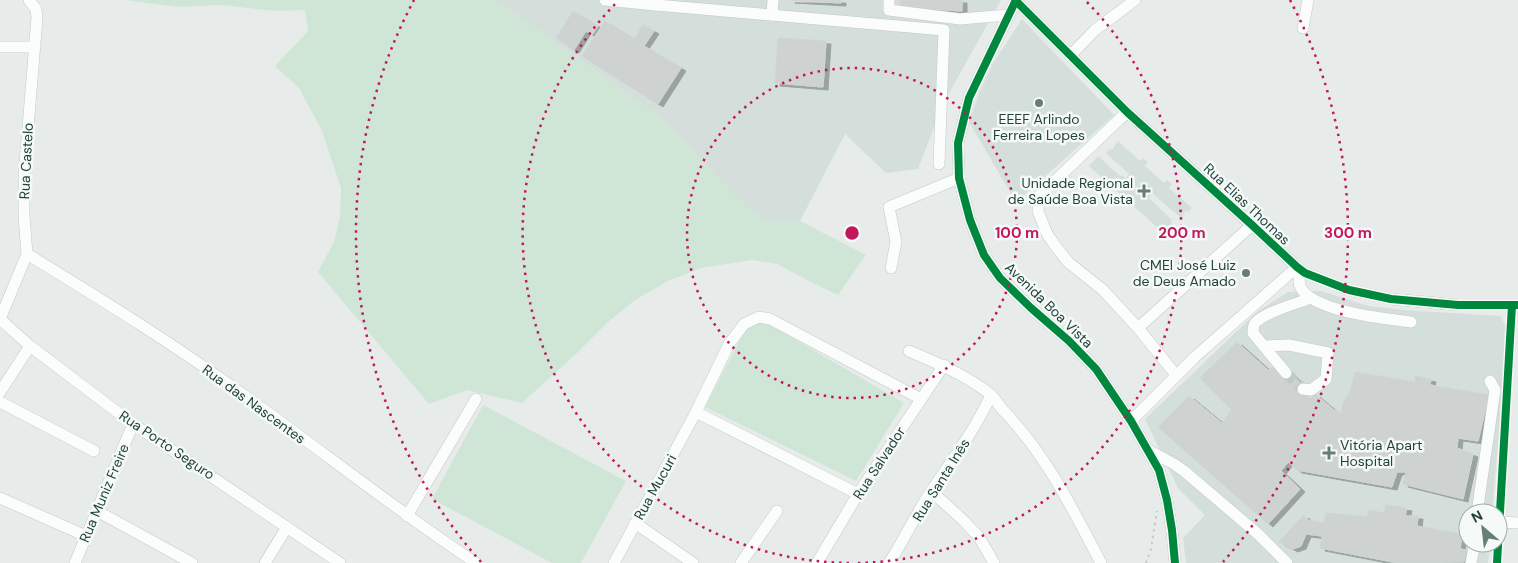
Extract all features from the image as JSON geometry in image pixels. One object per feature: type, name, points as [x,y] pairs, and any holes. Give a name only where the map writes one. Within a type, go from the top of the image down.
[{"type":"street","name":"Rua Castelo","points":[[0,319],[27,254],[24,216],[24,176],[35,48],[36,9],[29,0]]},
{"type":"street","points":[[605,0],[656,3],[772,16],[944,30],[960,19]]},
{"type":"street","points":[[772,16],[773,0]]},
{"type":"street","points":[[889,0],[889,10],[960,19],[1009,15]]},
{"type":"street","name":"Rua Elias Thomas","points":[[1016,0],[1127,112],[1300,269],[1349,290],[1391,300],[1458,305],[1518,305]]},
{"type":"street","name":"Avenida Boa Vista","points":[[1016,0],[969,98],[958,143],[958,178],[970,220],[984,255],[1000,278],[1069,341],[1096,369],[1131,421],[1159,470],[1172,530],[1175,563]]},
{"type":"street","points":[[1070,56],[1095,30],[1135,0]]},
{"type":"street","points":[[1303,28],[1308,0]]},
{"type":"street","points":[[939,164],[944,30]]},
{"type":"street","points":[[0,47],[35,48]]},
{"type":"street","points":[[1127,112],[1039,196],[1038,211],[1047,234],[1068,262],[1102,290],[1138,328],[1176,375]]},
{"type":"street","points":[[891,268],[896,242],[889,207],[958,178]]},
{"type":"street","points":[[1138,328],[1252,225]]},
{"type":"street","name":"Rua das Nascentes","points":[[27,254],[118,309],[251,400],[407,516],[476,563]]},
{"type":"street","points":[[1131,421],[1176,375],[1255,303],[1300,269]]},
{"type":"street","points":[[1300,269],[1299,280],[1302,288],[1323,305],[1411,322]]},
{"type":"street","points":[[1286,373],[1266,346],[1253,333],[1253,327],[1265,316],[1312,298]]},
{"type":"street","points":[[1374,316],[1396,323]]},
{"type":"street","name":"Rua Mucuri","points":[[614,563],[696,412],[729,344],[744,324],[760,317],[770,319],[921,399]]},
{"type":"street","name":"Rua Porto Seguro","points":[[0,319],[30,346],[133,424],[340,563]]},
{"type":"street","points":[[1266,346],[1289,345],[1328,353],[1326,379],[1311,390],[1303,389]]},
{"type":"street","points":[[0,392],[30,346]]},
{"type":"street","points":[[909,351],[944,365],[992,396],[1024,432],[1054,475],[1100,563]]},
{"type":"street","name":"Rua Salvador","points":[[817,563],[858,494],[944,365]]},
{"type":"street","points":[[1478,503],[1495,390],[1490,381]]},
{"type":"street","name":"Rua Santa Inês","points":[[889,563],[905,539],[931,491],[974,428],[992,396]]},
{"type":"street","points":[[407,516],[476,399]]},
{"type":"street","points":[[0,402],[94,451]]},
{"type":"street","points":[[696,412],[858,494]]},
{"type":"street","name":"Rua Muniz Freire","points":[[75,563],[133,424]]},
{"type":"street","points":[[1147,450],[1174,464],[1184,472],[1258,534],[1287,563]]},
{"type":"street","points":[[931,491],[979,537],[994,563]]},
{"type":"street","points":[[0,498],[86,536]]},
{"type":"street","points":[[741,563],[777,510]]},
{"type":"street","points":[[96,511],[192,563]]},
{"type":"street","points":[[636,523],[693,563]]},
{"type":"street","points":[[265,563],[287,527]]},
{"type":"path","points":[[1146,563],[1151,549],[1156,511]]},
{"type":"shaded area","points":[[496,0],[1001,0],[943,104],[918,169],[886,173],[845,134],[800,221],[768,222],[748,209],[657,115]]},
{"type":"shaded area","name":"EEEF Arlindo Ferreira Lopes","points":[[1022,19],[1114,115],[1016,202],[969,122],[980,91],[994,62]]},
{"type":"shaded area","name":"Unidade Regional de Saúde Boa Vista","points":[[1118,141],[1140,161],[1143,158],[1148,162],[1145,166],[1164,183],[1167,180],[1172,184],[1169,188],[1192,208],[1188,212],[1186,210],[1181,218],[1153,194],[1149,198],[1172,220],[1171,222],[1175,227],[1167,236],[1089,166],[1098,156],[1120,176],[1122,175],[1126,178],[1129,174],[1106,153],[1110,149],[1112,150]]},
{"type":"shaded area","name":"Vitória Apart Hospital","points":[[1321,291],[1368,306],[1500,316],[1508,330],[1493,503],[1458,503],[1458,553],[1489,553],[1488,563],[1186,563],[1183,538],[1205,515],[1178,488],[1145,419],[1258,311],[1288,292]]},
{"type":"green space","points":[[125,0],[496,0],[657,115],[748,209],[768,222],[800,221],[866,255],[838,295],[777,264],[752,260],[701,268],[668,281],[635,300],[608,322],[522,403],[467,390],[429,404],[318,272],[334,242],[340,217],[341,188],[322,131],[299,88],[275,66],[308,31],[305,10],[274,11],[223,5],[177,7]]},
{"type":"green space","points":[[753,315],[904,403],[856,481],[705,407]]},
{"type":"green space","points":[[483,405],[626,481],[581,563],[552,563],[432,499]]},
{"type":"building","points":[[790,0],[841,0],[841,3]]},
{"type":"building","points":[[900,0],[962,0],[962,11],[900,7]]},
{"type":"building","points":[[573,11],[598,26],[592,35],[586,31],[574,50],[556,38]]},
{"type":"building","points":[[605,21],[634,39],[643,25],[654,31],[644,46],[681,68],[658,104],[582,56]]},
{"type":"building","points":[[778,38],[826,41],[823,87],[775,83]]},
{"type":"building","name":"Vitória Apart Hospital","points":[[1237,342],[1268,370],[1275,367],[1288,371],[1305,387],[1300,392],[1311,399],[1315,394],[1334,410],[1342,413],[1343,403],[1351,390],[1355,372],[1415,382],[1415,376],[1431,379],[1430,385],[1489,395],[1478,441],[1458,438],[1457,448],[1473,454],[1463,499],[1403,484],[1406,472],[1397,472],[1392,487],[1297,470],[1288,462],[1281,471],[1300,489],[1268,524],[1158,427],[1189,396],[1222,423],[1232,410],[1200,378]]},
{"type":"building","points":[[1386,505],[1407,508],[1405,516],[1418,516],[1417,526],[1458,533],[1458,553],[1466,553],[1464,562],[1398,563],[1320,548],[1322,536],[1306,534],[1301,546],[1293,549],[1279,542],[1304,515],[1307,520],[1324,523],[1326,513],[1367,517],[1369,510],[1384,513]]},
{"type":"tunnel","points":[[1286,373],[1303,389]]},
{"type":"cycle path","points":[[1016,0],[969,98],[958,143],[959,178],[970,220],[984,255],[1000,278],[1069,341],[1096,369],[1131,421],[1159,470],[1167,500],[1175,563]]},
{"type":"cycle path","points":[[1016,1],[1127,112],[1305,273],[1349,290],[1391,299],[1458,305],[1518,305]]},
{"type":"cycle path","points":[[1497,563],[1512,305]]},
{"type":"place","name":"EEEF Arlindo Ferreira Lopes","points":[[1039,103]]},
{"type":"place","name":"Unidade Regional de Saúde Boa Vista","points":[[1144,191]]},
{"type":"place","name":"CMEI José Luiz de Deus Amado","points":[[1246,273]]},
{"type":"place","name":"Vitória Apart Hospital","points":[[1329,453]]}]
